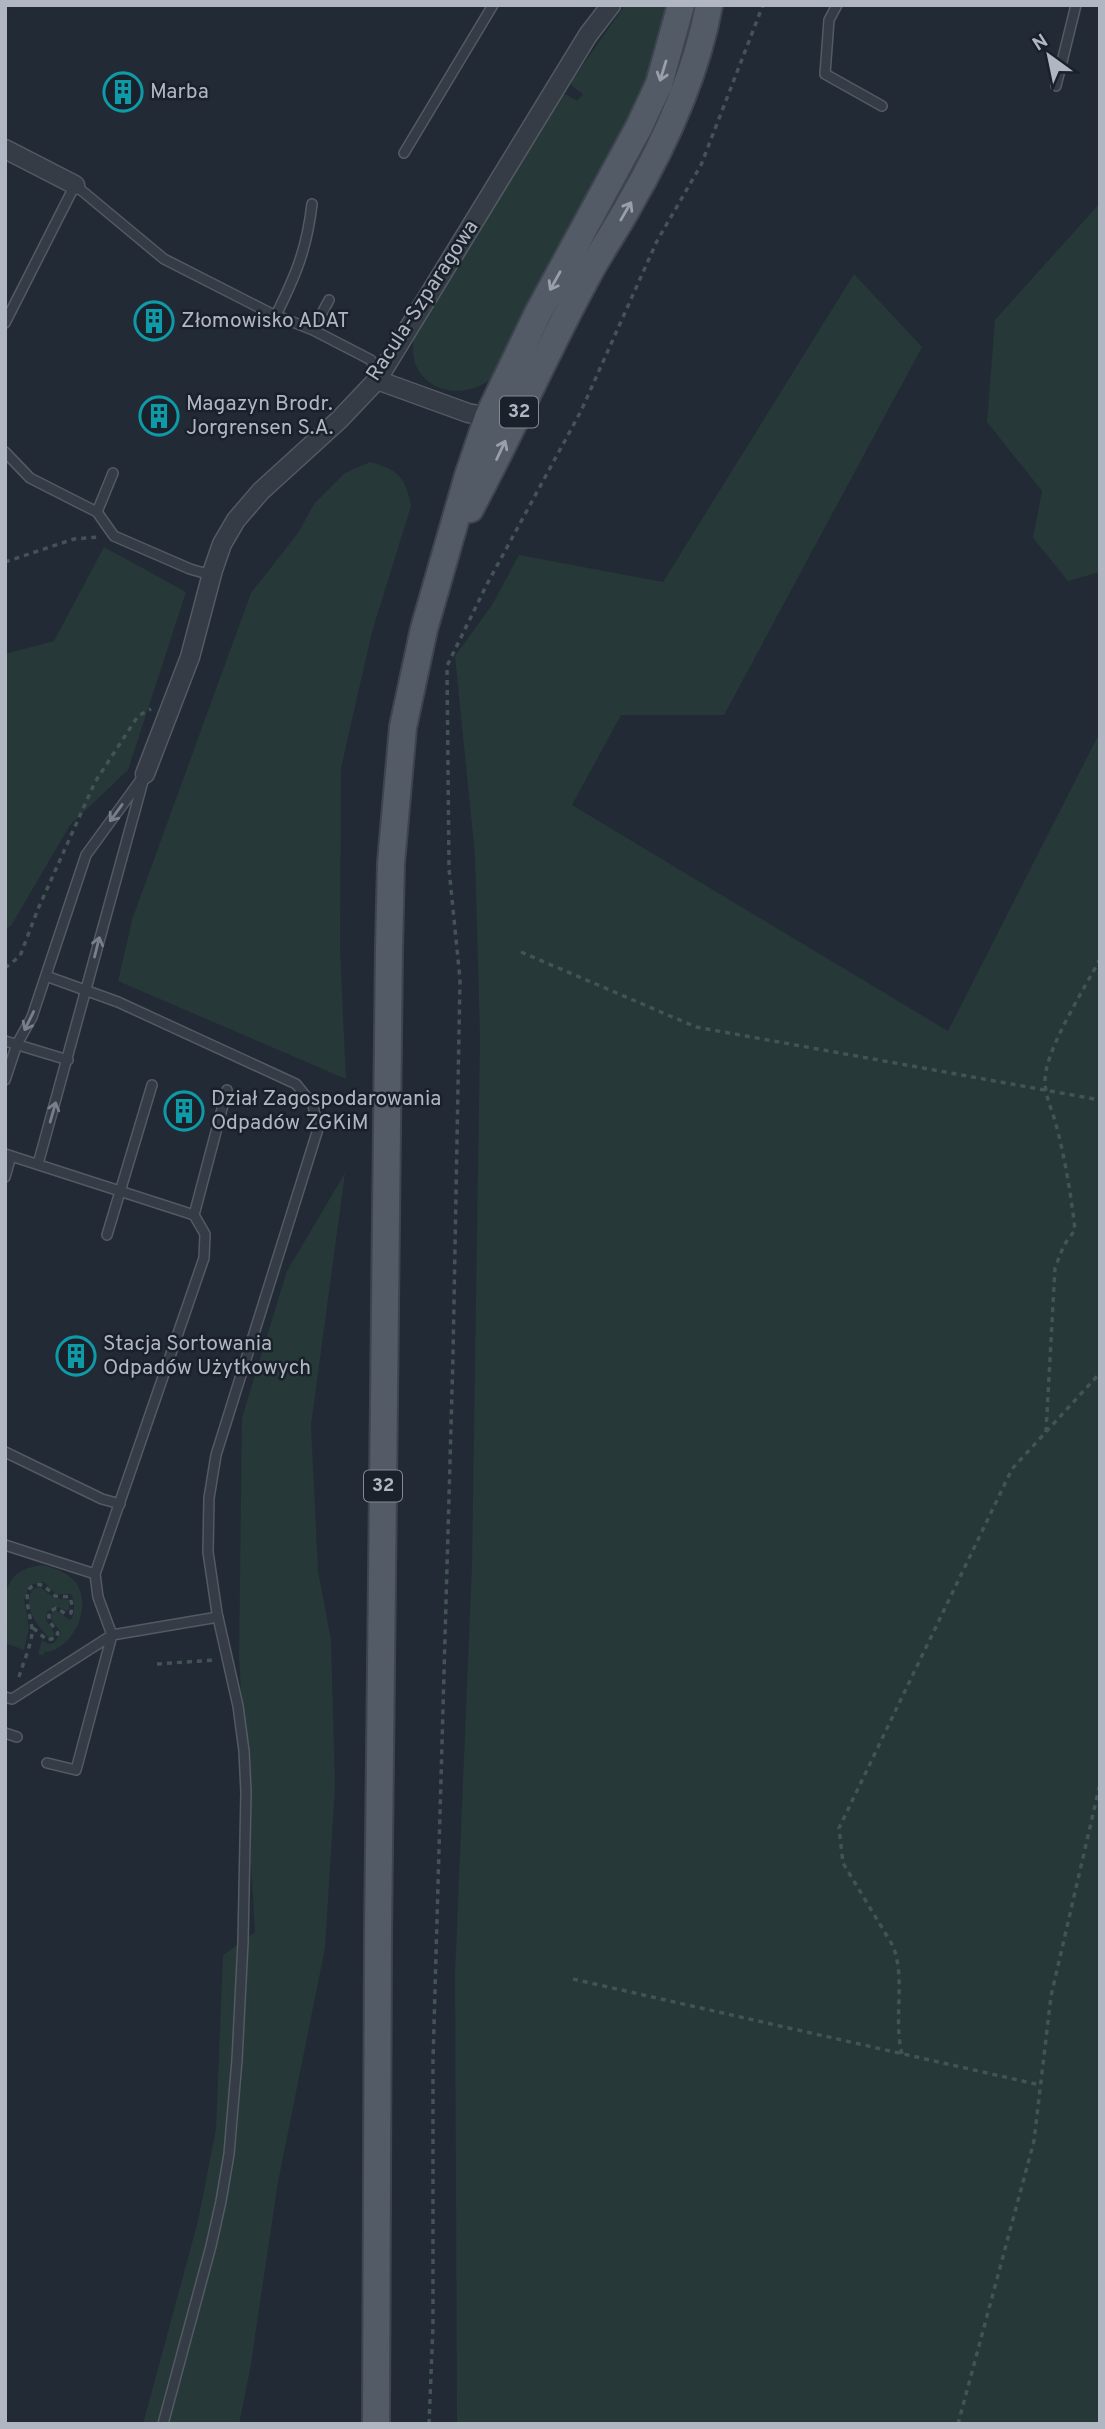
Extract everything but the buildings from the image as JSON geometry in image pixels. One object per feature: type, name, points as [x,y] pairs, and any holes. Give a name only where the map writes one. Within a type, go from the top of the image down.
[{"type":"main road","name":"32","points":[[376,2424],[378,1936],[391,863],[403,727],[424,629],[488,417],[538,313],[639,127],[659,83],[681,5]]},
{"type":"main road","name":"32","points":[[446,554],[488,477],[590,270],[629,207],[660,148],[685,89],[705,27],[709,5]]},
{"type":"street","name":"Racula-Szparagowa","points":[[145,774],[190,657],[211,575],[222,544],[236,520],[261,491],[377,380],[588,35],[611,5]]},
{"type":"street","points":[[5,149],[75,185]]},
{"type":"street","points":[[377,380],[468,413],[488,417]]},
{"type":"lane","points":[[404,153],[493,5]]},
{"type":"lane","points":[[836,5],[829,20],[825,74],[882,106]]},
{"type":"lane","points":[[1056,86],[1076,5]]},
{"type":"lane","points":[[5,323],[75,185],[164,259],[371,360],[377,380]]},
{"type":"lane","points":[[276,315],[291,285],[308,239],[312,204]]},
{"type":"lane","points":[[313,330],[329,300]]},
{"type":"lane","points":[[5,452],[30,478],[97,512],[114,536],[190,569],[211,575]]},
{"type":"lane","points":[[97,512],[113,473]]},
{"type":"lane","points":[[5,1080],[17,1044],[32,1017],[86,855],[145,774]]},
{"type":"lane","points":[[38,1164],[145,774]]},
{"type":"lane","points":[[46,976],[86,989],[296,1084],[313,1105],[318,1129],[216,1455],[209,1498],[208,1552],[243,1740],[247,1793],[243,1942],[229,2154],[211,2246],[163,2424]]},
{"type":"lane","points":[[5,1041],[68,1060]]},
{"type":"lane","points":[[107,1235],[152,1085]]},
{"type":"lane","points":[[194,1215],[227,1090]]},
{"type":"lane","points":[[5,1177],[8,1155],[194,1215],[205,1234],[204,1258],[95,1574],[98,1597],[112,1635],[76,1770],[47,1763]]},
{"type":"lane","points":[[5,1452],[102,1499],[120,1504]]},
{"type":"lane","points":[[5,1558],[7,1545],[95,1574]]},
{"type":"lane","points":[[8,1698],[112,1635],[218,1616]]},
{"type":"lane","points":[[5,1733],[17,1737]]},
{"type":"path","points":[[429,2424],[433,2326],[433,2061],[460,979],[449,869],[447,666],[486,586],[581,411],[657,241],[701,165],[763,5]]},
{"type":"path","points":[[5,562],[74,539],[114,536]]},
{"type":"path","points":[[5,968],[20,956],[95,782],[112,754],[138,716],[158,705],[172,702]]},
{"type":"path","points":[[521,952],[696,1027],[1100,1100]]},
{"type":"path","points":[[1046,1432],[1055,1268],[1064,1245],[1075,1230],[1069,1185],[1045,1090],[1046,1071],[1053,1051],[1100,959]]},
{"type":"path","points":[[902,2054],[898,2038],[899,1961],[893,1946],[843,1863],[839,1828],[1012,1469],[1100,1373]]},
{"type":"path","points":[[8,1698],[32,1636],[26,1598],[32,1587],[43,1585],[55,1596],[70,1597],[71,1613],[66,1614],[56,1608],[49,1612],[49,1622],[58,1633],[56,1638],[47,1640],[32,1627]]},
{"type":"path","points":[[157,1664],[205,1662],[227,1658]]},
{"type":"path","points":[[958,2424],[1034,2141],[1051,1996],[1100,1784]]},
{"type":"path","points":[[573,1979],[1040,2085]]},
{"type":"shaded area","points":[[625,5],[672,5],[655,70],[491,379],[471,389],[460,391],[438,387],[421,374],[415,363],[415,329],[563,95],[577,101],[583,94],[572,86],[571,82]]},
{"type":"shaded area","points":[[1100,203],[1100,572],[1068,581],[1033,538],[1042,491],[987,422],[995,320]]},
{"type":"shaded area","points":[[854,274],[922,347],[724,715],[621,715],[572,805],[948,1031],[1100,732],[1100,2424],[457,2424],[455,1974],[472,1565],[480,1037],[475,855],[455,656],[492,605],[519,555],[663,582]]},
{"type":"shaded area","points":[[370,462],[394,471],[399,476],[411,506],[372,632],[341,768],[340,951],[346,1079],[118,981],[133,917],[251,593],[298,533],[314,504],[345,473]]},
{"type":"shaded area","points":[[104,547],[186,592],[128,770],[70,825],[11,926],[5,929],[5,654],[54,641]]},
{"type":"shaded area","points":[[345,1173],[311,1425],[318,1571],[331,1640],[335,1788],[325,1948],[278,2182],[250,2370],[239,2424],[143,2424],[198,2221],[216,2129],[223,1955],[255,1932],[239,1657],[242,1418],[287,1271]]},
{"type":"shaded area","points":[[42,1565],[73,1579],[81,1592],[82,1603],[81,1614],[72,1635],[64,1644],[43,1655],[38,1654],[42,1640],[49,1644],[54,1643],[61,1633],[52,1621],[53,1611],[70,1620],[74,1605],[71,1594],[56,1594],[44,1582],[30,1585],[24,1599],[29,1628],[24,1650],[5,1643],[8,1586],[20,1572]]},
{"type":"shaded area","points":[[40,1587],[54,1598],[69,1600],[67,1611],[55,1606],[47,1612],[46,1620],[55,1634],[52,1638],[40,1627],[30,1609],[30,1595],[33,1589]]},
{"type":"place","name":"Marba","points":[[123,92]]},
{"type":"place","name":"Złomowisko ADAT","points":[[154,321]]},
{"type":"place","name":"Magazyn Brodr. Jorgrensen S.A.","points":[[159,416]]},
{"type":"place","name":"Dział Zagospodarowania Odpadów ZGKiM","points":[[184,1111]]},
{"type":"place","name":"Stacja Sortowania Odpadów Użytkowych","points":[[76,1356]]}]
